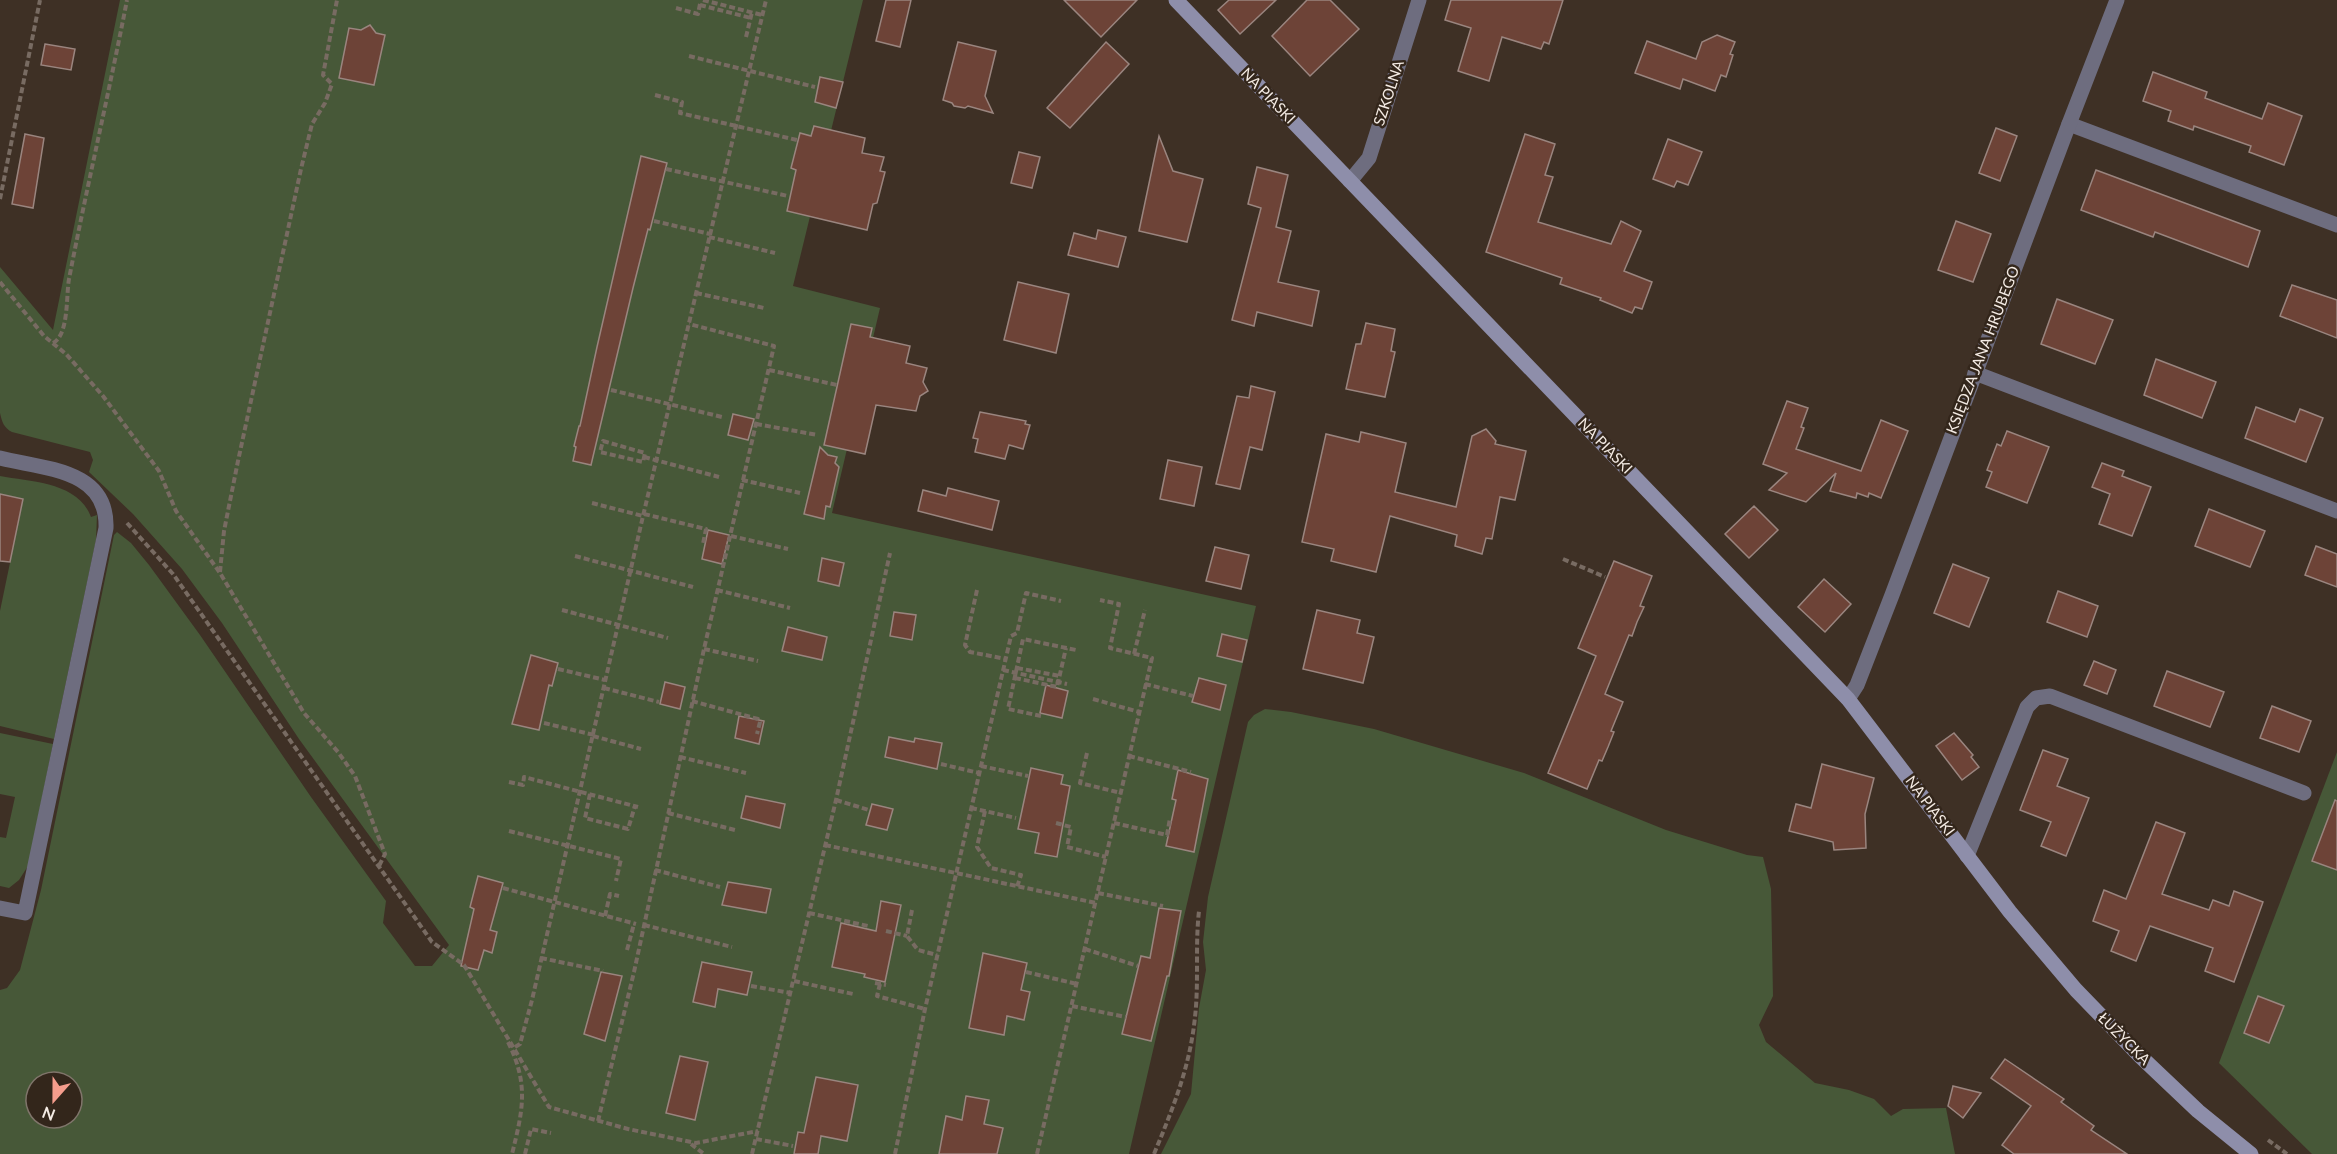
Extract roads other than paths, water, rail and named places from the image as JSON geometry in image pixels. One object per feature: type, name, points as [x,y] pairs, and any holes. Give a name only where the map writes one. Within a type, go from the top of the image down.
[{"type":"street","name":"NA PIASKI","points":[[1176,0],[1848,699],[2010,912]]},
{"type":"street","name":"SZKOLNA","points":[[1350,181],[1369,158],[1419,0]]},
{"type":"street","name":"KSIĘDZA JANA HRUBEGO","points":[[1848,699],[1857,685],[1892,595],[2068,124],[2117,0]]},
{"type":"street","points":[[2068,124],[2337,225]]},
{"type":"street","points":[[1975,373],[2337,511]]},
{"type":"street","points":[[0,458],[77,478],[91,487],[101,499],[107,512],[106,528],[25,913],[0,908]]},
{"type":"street","points":[[1967,855],[2027,707],[2036,698],[2050,696],[2304,794]]},
{"type":"street","name":"ŁUŻYCKA","points":[[2010,912],[2076,990],[2140,1056],[2198,1111],[2251,1154]]}]
